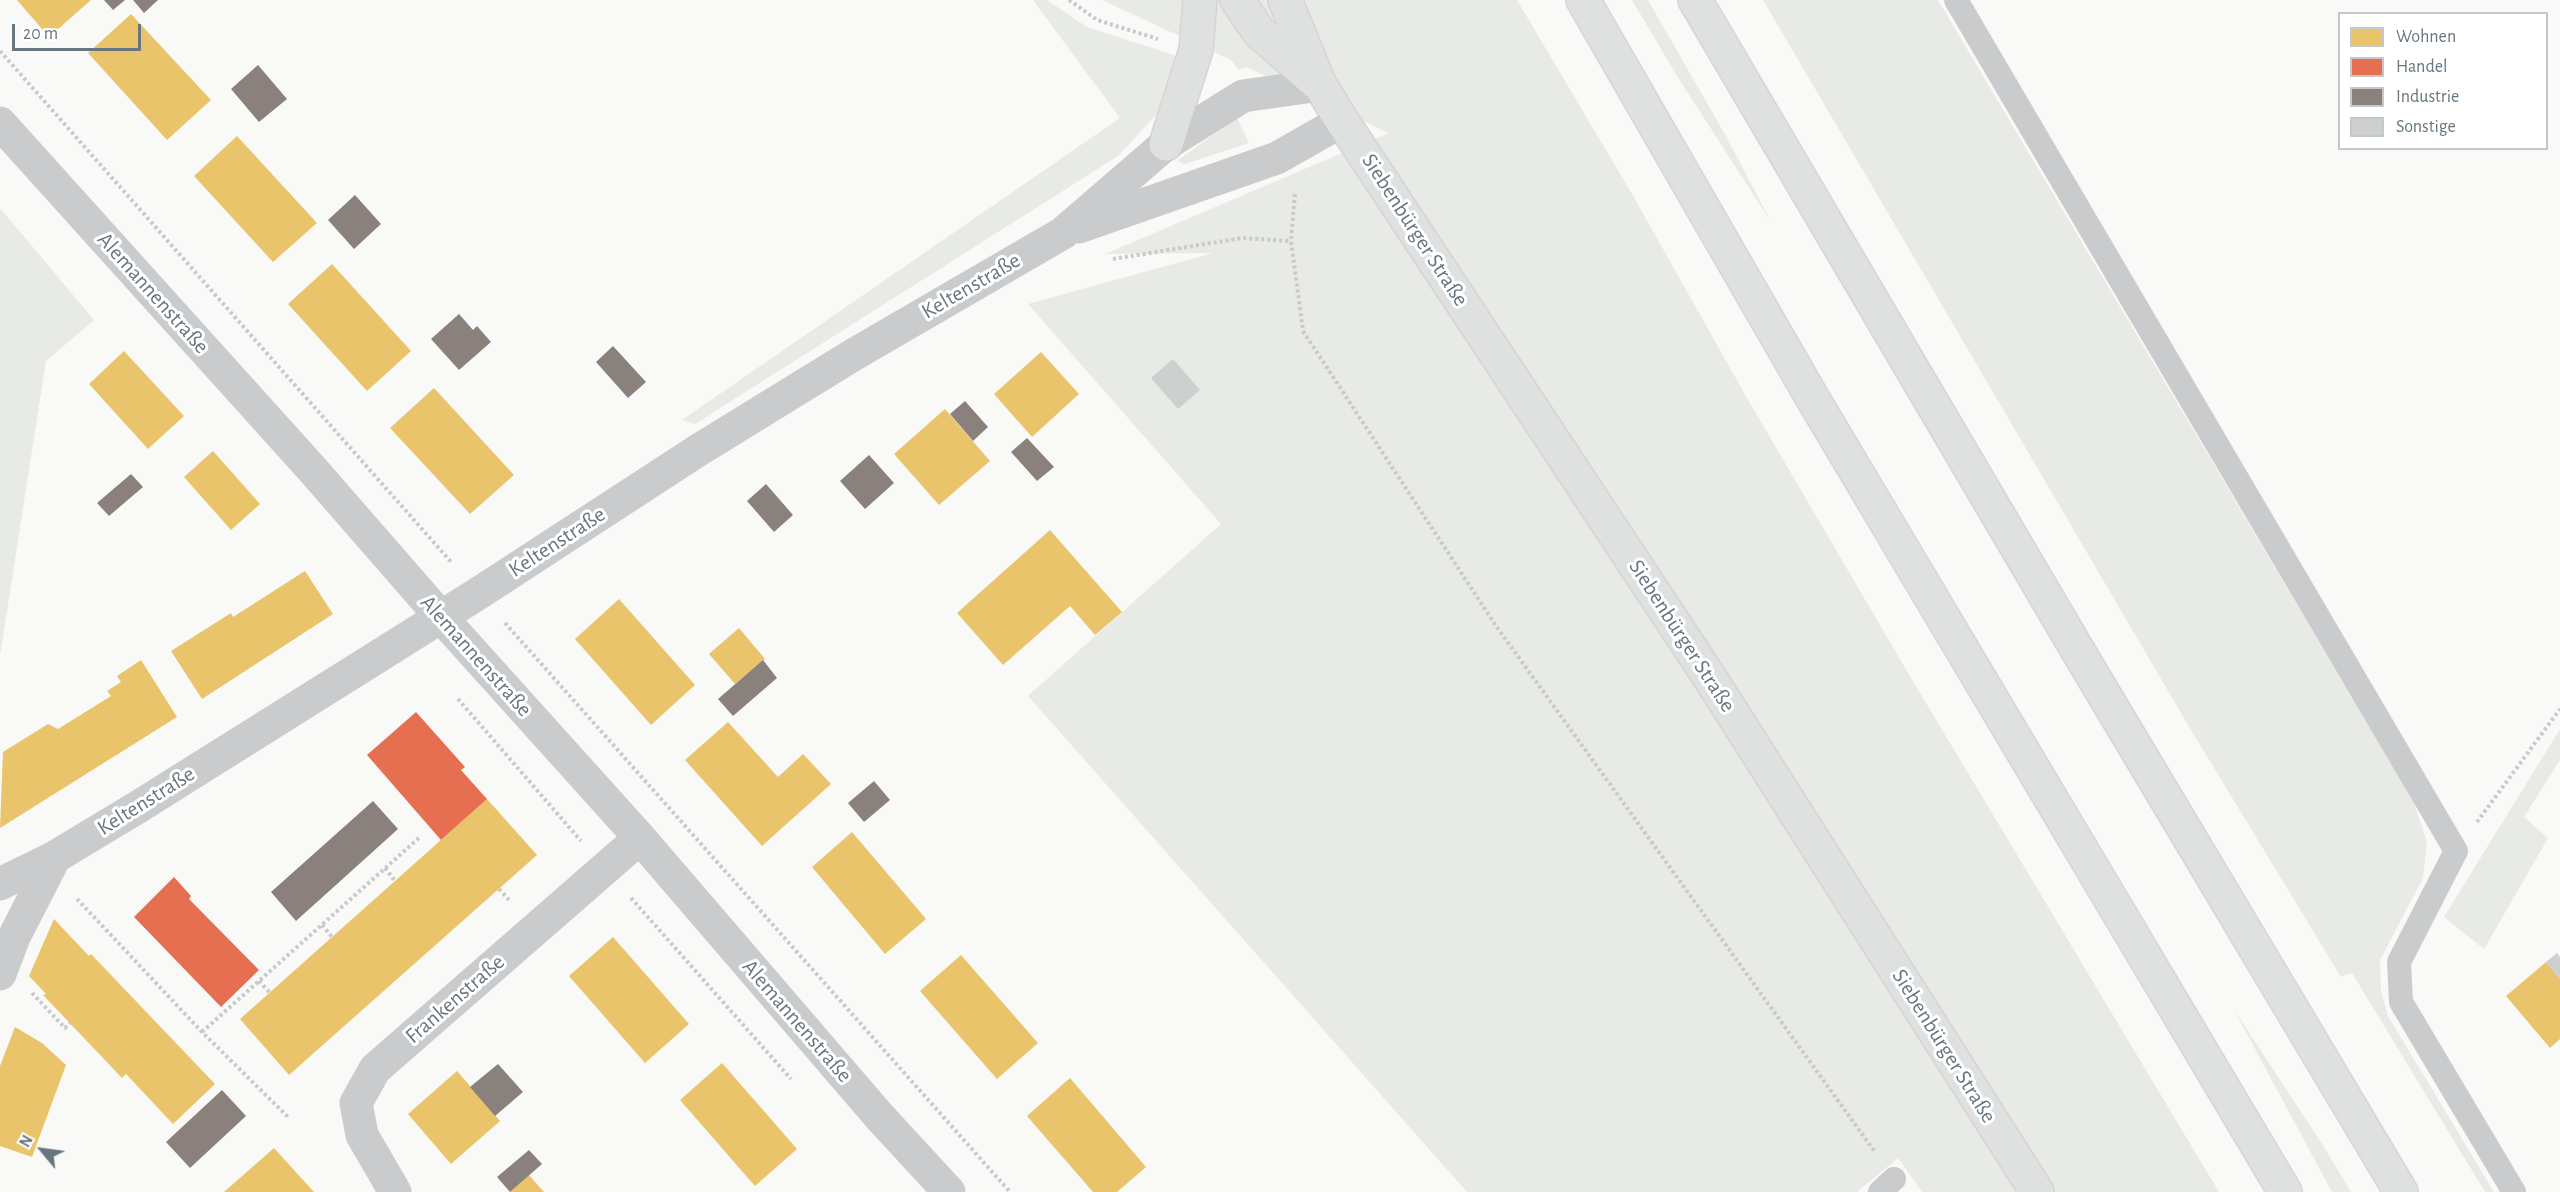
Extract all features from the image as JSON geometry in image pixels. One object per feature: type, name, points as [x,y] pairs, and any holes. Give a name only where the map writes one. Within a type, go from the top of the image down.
[{"type":"main road","points":[[1167,144],[1196,50],[1200,0]]},
{"type":"main road","name":"Siebenbürger Straße","points":[[1238,0],[1259,32],[1320,85]]},
{"type":"main road","name":"Siebenbürger Straße","points":[[1285,0],[1320,85],[1342,121],[1710,678],[2037,1192]]},
{"type":"main road","points":[[1583,0],[1832,430],[2285,1192]]},
{"type":"main road","points":[[1695,0],[2078,651],[2401,1192]]},
{"type":"street","name":"Keltenstraße","points":[[0,884],[55,857],[479,593],[697,451],[853,355],[1063,233],[1167,144],[1243,96],[1320,85]]},
{"type":"street","name":"Keltenstraße","points":[[1063,233],[1277,158],[1342,121]]},
{"type":"street","name":"Alemannenstraße","points":[[0,123],[640,838],[879,1116],[949,1192]]},
{"type":"street","name":"Frankenstraße","points":[[395,1192],[362,1136],[356,1103],[375,1068],[640,838]]},
{"type":"street","points":[[14,937],[55,857]]},
{"type":"street","points":[[0,903],[8,909],[14,937],[14,981]]},
{"type":"lane","points":[[1956,0],[2456,850],[2399,962],[2401,1002],[2514,1192]]},
{"type":"path","points":[[0,51],[1010,1192]]},
{"type":"path","points":[[1277,158],[1295,193],[1291,241],[1303,331],[1496,626],[1887,1186]]},
{"type":"path","points":[[1103,261],[1242,238],[1291,241]]},
{"type":"path","points":[[452,692],[793,1081]]},
{"type":"path","points":[[2456,850],[2560,709]]},
{"type":"path","points":[[202,1032],[420,836]]},
{"type":"path","points":[[55,857],[78,900],[202,1032],[289,1118]]},
{"type":"path","points":[[385,868],[395,881]]},
{"type":"path","points":[[322,925],[332,937]]},
{"type":"path","points":[[14,981],[65,1028],[70,1023]]},
{"type":"path","points":[[259,981],[270,993]]},
{"type":"shaded area","points":[[1033,0],[1047,0],[1087,27],[1177,56],[1158,113],[1118,156],[695,424],[682,420],[1120,118]]},
{"type":"shaded area","points":[[1102,0],[1517,0],[1632,194],[1747,398],[1911,678],[2219,1192],[1922,1192],[1898,1158],[1857,1192],[1467,1192],[1028,696],[1221,524],[1028,304],[1213,253],[1105,254],[1389,133],[1246,67],[1239,70],[1231,60]]},
{"type":"shaded area","points":[[1632,0],[1648,0],[1727,138],[1771,222],[1677,76]]},
{"type":"shaded area","points":[[1763,0],[1938,0],[2413,800],[2427,842],[2423,878],[2380,960],[2381,991],[2388,1016],[2494,1192],[2485,1192],[2352,973],[2341,977],[2191,730]]},
{"type":"shaded area","points":[[1237,118],[1249,143],[1185,164],[1177,161]]},
{"type":"shaded area","points":[[0,208],[94,320],[46,361],[0,656]]},
{"type":"shaded area","points":[[2560,729],[2560,760],[2524,817],[2548,838],[2484,949],[2444,917]]},
{"type":"shaded area","points":[[2233,1008],[2324,1147],[2351,1192],[2332,1192]]},
{"type":"building: Wohnen","points":[[17,0],[91,0],[49,37]]},
{"type":"building: Wohnen","points":[[131,14],[211,100],[167,140],[88,53]]},
{"type":"building: Wohnen","points":[[237,136],[317,223],[273,262],[194,176]]},
{"type":"building: Wohnen","points":[[332,264],[411,351],[367,391],[288,304]]},
{"type":"building: Wohnen","points":[[124,351],[184,416],[148,449],[89,384]]},
{"type":"building: Wohnen","points":[[1041,352],[1079,394],[1032,437],[994,394]]},
{"type":"building: Wohnen","points":[[434,388],[514,475],[470,514],[390,428]]},
{"type":"building: Wohnen","points":[[945,409],[990,461],[939,505],[894,454]]},
{"type":"building: Wohnen","points":[[213,451],[260,504],[231,530],[184,477]]},
{"type":"building: Wohnen","points":[[1050,530],[1122,612],[1095,635],[1070,606],[1003,665],[957,613]]},
{"type":"building: Wohnen","points":[[305,571],[333,614],[202,699],[171,651],[231,613],[233,617]]},
{"type":"building: Wohnen","points":[[619,599],[695,685],[651,725],[575,639]]},
{"type":"building: Wohnen","points":[[739,628],[765,659],[735,684],[709,654]]},
{"type":"building: Wohnen","points":[[141,660],[177,717],[0,828],[3,752],[48,724],[58,729],[111,696],[107,691],[121,682],[117,676]]},
{"type":"building: Wohnen","points":[[728,722],[778,777],[803,754],[831,784],[762,846],[685,760]]},
{"type":"building: Wohnen","points":[[487,799],[537,855],[289,1075],[240,1019]]},
{"type":"building: Wohnen","points":[[852,832],[926,919],[885,954],[812,867]]},
{"type":"building: Wohnen","points":[[54,919],[89,956],[91,954],[215,1084],[173,1124],[126,1074],[122,1078],[43,995],[46,994],[29,976]]},
{"type":"building: Wohnen","points":[[613,937],[689,1024],[645,1063],[569,976]]},
{"type":"building: Wohnen","points":[[961,955],[1038,1043],[997,1079],[920,991]]},
{"type":"building: Wohnen","points":[[2546,962],[2560,979],[2560,1039],[2550,1048],[2506,996]]},
{"type":"building: Wohnen","points":[[15,1027],[42,1043],[66,1065],[32,1157],[0,1146],[0,1066]]},
{"type":"building: Wohnen","points":[[722,1063],[797,1149],[755,1186],[680,1100]]},
{"type":"building: Wohnen","points":[[457,1071],[500,1121],[451,1164],[408,1114]]},
{"type":"building: Wohnen","points":[[1070,1078],[1146,1167],[1117,1192],[1093,1192],[1027,1116]]},
{"type":"building: Wohnen","points":[[274,1148],[314,1192],[224,1192]]},
{"type":"building: Wohnen","points":[[529,1175],[544,1192],[510,1192]]},
{"type":"building: Handel","points":[[416,712],[465,767],[461,770],[487,799],[441,840],[367,755]]},
{"type":"building: Handel","points":[[174,877],[191,896],[189,899],[259,970],[221,1007],[134,917]]},
{"type":"building: Industrie","points":[[104,0],[125,0],[113,10]]},
{"type":"building: Industrie","points":[[133,0],[158,0],[144,13]]},
{"type":"building: Industrie","points":[[258,65],[287,99],[259,122],[231,89]]},
{"type":"building: Industrie","points":[[355,195],[381,224],[354,249],[328,220]]},
{"type":"building: Industrie","points":[[459,314],[473,330],[477,326],[491,342],[459,370],[431,339]]},
{"type":"building: Industrie","points":[[613,346],[646,382],[628,398],[596,362]]},
{"type":"building: Industrie","points":[[965,401],[988,427],[973,441],[950,414]]},
{"type":"building: Industrie","points":[[1027,438],[1054,467],[1037,481],[1011,452]]},
{"type":"building: Industrie","points":[[869,455],[894,483],[865,509],[840,481]]},
{"type":"building: Industrie","points":[[131,474],[143,487],[109,516],[97,503]]},
{"type":"building: Industrie","points":[[766,484],[793,515],[774,532],[747,501]]},
{"type":"building: Industrie","points":[[763,660],[777,678],[733,716],[718,699]]},
{"type":"building: Industrie","points":[[874,781],[890,800],[864,822],[848,803]]},
{"type":"building: Industrie","points":[[373,801],[398,829],[296,921],[271,892]]},
{"type":"building: Industrie","points":[[498,1064],[523,1092],[495,1116],[470,1087]]},
{"type":"building: Industrie","points":[[222,1090],[246,1116],[190,1168],[166,1142]]},
{"type":"building: Industrie","points":[[529,1150],[542,1164],[510,1192],[497,1177]]},
{"type":"building: Sonstige","points":[[1173,359],[1200,390],[1178,409],[1151,378]]},
{"type":"building: Sonstige","points":[[2557,953],[2560,957],[2560,979],[2546,962]]}]
